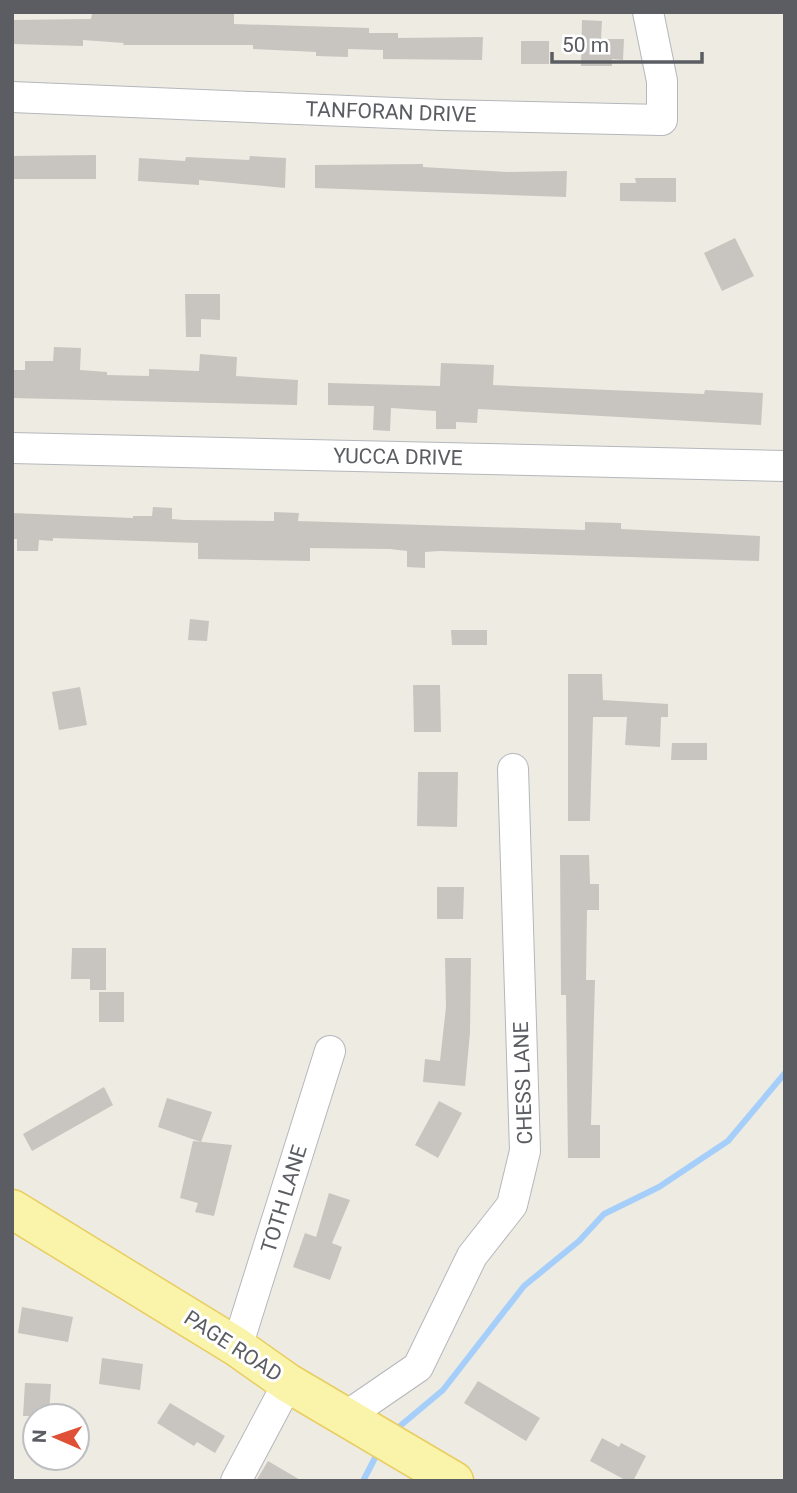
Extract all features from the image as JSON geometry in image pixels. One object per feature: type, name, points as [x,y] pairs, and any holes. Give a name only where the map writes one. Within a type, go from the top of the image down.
[{"type":"main road","name":"PAGE ROAD","points":[[12,1209],[237,1346],[288,1383],[348,1415],[454,1481]]},
{"type":"street","name":"TANFORAN DRIVE","points":[[12,97],[442,115],[662,120],[662,80],[648,12]]},
{"type":"street","name":"YUCCA DRIVE","points":[[12,448],[785,466]]},
{"type":"street","name":"CHESS LANE","points":[[348,1415],[418,1367],[472,1256],[512,1205],[525,1151],[513,769]]},
{"type":"street","name":"TOTH LANE","points":[[237,1346],[330,1051]]},
{"type":"street","points":[[236,1481],[288,1383]]},
{"type":"building","points":[[234,12],[234,24],[369,28],[369,33],[398,33],[398,38],[483,37],[482,60],[383,59],[383,50],[348,49],[348,57],[316,56],[316,52],[253,49],[253,45],[123,45],[124,43],[83,40],[83,46],[12,44],[12,20],[91,19],[92,13]]},
{"type":"building","points":[[582,20],[602,21],[601,39],[624,39],[623,60],[612,59],[612,66],[581,66]]},
{"type":"building","points":[[521,41],[549,41],[549,64],[521,64]]},
{"type":"building","points":[[96,155],[96,179],[12,179],[12,156]]},
{"type":"building","points":[[250,156],[286,158],[285,188],[199,180],[199,185],[138,181],[139,158],[185,161],[186,157],[249,160]]},
{"type":"building","points":[[423,164],[423,167],[507,172],[567,171],[566,197],[315,188],[315,165]]},
{"type":"building","points":[[635,178],[676,178],[676,202],[620,201],[620,183],[636,183]]},
{"type":"building","points":[[735,238],[754,276],[722,291],[704,253]]},
{"type":"building","points":[[185,294],[220,294],[220,320],[201,319],[201,337],[186,337]]},
{"type":"building","points":[[54,347],[81,348],[80,370],[107,372],[107,375],[149,376],[149,369],[199,371],[200,354],[237,357],[236,376],[298,380],[297,405],[12,398],[12,370],[25,370],[25,361],[53,361]]},
{"type":"building","points":[[441,363],[494,365],[493,385],[704,394],[705,390],[763,393],[761,425],[478,409],[477,423],[456,422],[456,429],[436,429],[436,411],[391,408],[390,431],[373,430],[374,406],[328,405],[328,383],[440,386]]},
{"type":"building","points":[[153,507],[172,508],[172,519],[184,520],[274,521],[274,512],[299,513],[298,521],[585,530],[585,522],[621,523],[621,529],[760,536],[759,561],[440,551],[425,552],[425,568],[407,567],[407,551],[390,549],[310,548],[310,561],[198,559],[198,543],[53,538],[53,541],[39,540],[38,551],[17,551],[17,539],[12,539],[12,513],[133,518],[152,516]]},
{"type":"building","points":[[190,619],[209,621],[207,641],[188,640]]},
{"type":"building","points":[[451,630],[487,630],[487,645],[452,645]]},
{"type":"building","points":[[568,674],[602,674],[603,700],[668,704],[668,717],[661,717],[660,747],[625,745],[627,717],[593,717],[590,821],[568,821]]},
{"type":"building","points":[[413,685],[440,685],[441,732],[414,732]]},
{"type":"building","points":[[80,687],[87,725],[59,730],[52,692]]},
{"type":"building","points":[[672,743],[707,743],[707,760],[671,760]]},
{"type":"building","points":[[418,772],[458,772],[457,827],[417,826]]},
{"type":"building","points":[[560,855],[589,855],[590,884],[599,884],[599,910],[587,910],[586,980],[595,980],[591,1125],[600,1125],[600,1158],[568,1158],[566,995],[561,995]]},
{"type":"building","points":[[437,887],[464,887],[463,919],[437,919]]},
{"type":"building","points":[[72,948],[106,948],[106,990],[90,990],[90,979],[71,979]]},
{"type":"building","points":[[445,958],[471,958],[470,1033],[465,1086],[423,1082],[425,1059],[440,1061],[446,1007]]},
{"type":"building","points":[[99,992],[124,992],[124,1022],[99,1022]]},
{"type":"building","points":[[104,1087],[113,1105],[32,1151],[23,1134]]},
{"type":"building","points":[[167,1098],[212,1112],[201,1142],[158,1127]]},
{"type":"building","points":[[439,1101],[462,1113],[438,1158],[415,1145]]},
{"type":"building","points":[[193,1141],[232,1145],[214,1216],[195,1212],[198,1203],[180,1198]]},
{"type":"building","points":[[329,1193],[350,1200],[332,1243],[342,1247],[330,1280],[293,1267],[305,1233],[316,1237]]},
{"type":"building","points":[[22,1307],[73,1317],[68,1342],[18,1333]]},
{"type":"building","points":[[102,1358],[143,1364],[140,1390],[99,1384]]},
{"type":"building","points":[[478,1381],[540,1418],[526,1441],[464,1403]]},
{"type":"building","points":[[25,1383],[51,1384],[50,1402],[24,1402]]},
{"type":"building","points":[[170,1403],[225,1436],[215,1453],[197,1442],[194,1446],[157,1423]]},
{"type":"building","points":[[602,1438],[619,1447],[621,1443],[646,1456],[633,1481],[627,1481],[590,1461]]},
{"type":"building","points":[[268,1461],[302,1481],[256,1481]]},
{"type":"waterway","points":[[400,1426],[443,1390],[524,1286],[579,1241],[604,1214],[659,1187],[728,1141],[785,1073]]},
{"type":"waterway","points":[[363,1481],[376,1456]]}]
